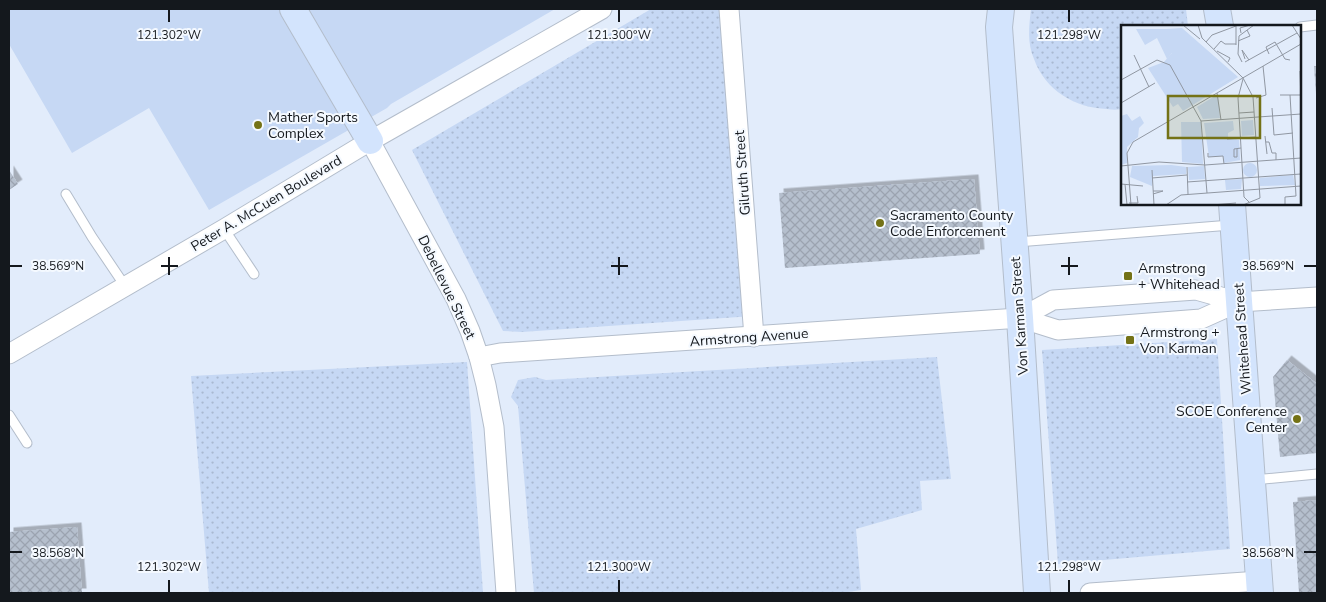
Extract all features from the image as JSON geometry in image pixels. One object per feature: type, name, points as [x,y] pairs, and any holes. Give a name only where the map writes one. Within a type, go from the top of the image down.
[{"type":"street","points":[[293,9],[370,141]]},
{"type":"street","name":"Peter A. McCuen Boulevard","points":[[9,354],[224,229],[370,141],[602,9]]},
{"type":"street","name":"Gilruth Street","points":[[729,9],[754,337]]},
{"type":"street","name":"Von Karman Street","points":[[1001,9],[999,27],[1037,593]]},
{"type":"street","name":"Debellevue Street","points":[[370,141],[456,299],[479,357],[494,427],[506,593]]},
{"type":"street","name":"Whitehead Street","points":[[1233,214],[1260,587]]},
{"type":"street","name":"Armstrong Avenue","points":[[1020,318],[1053,300],[1196,290],[1240,302],[1317,297]]},
{"type":"street","name":"Armstrong Avenue","points":[[479,357],[500,353],[1020,318],[1058,330],[1201,319],[1240,302]]},
{"type":"street","points":[[1090,593],[1260,587]]},
{"type":"lane","points":[[1301,27],[1317,25]]},
{"type":"lane","points":[[66,194],[125,286]]},
{"type":"lane","points":[[1014,242],[1233,214]]},
{"type":"lane","points":[[224,229],[254,274]]},
{"type":"lane","points":[[9,414],[27,444]]},
{"type":"lane","points":[[1252,480],[1317,474]]},
{"type":"shaded area","name":"Mather Sports Complex","points":[[9,9],[555,9],[209,210],[149,108],[72,153],[9,44]]},
{"type":"shaded area","points":[[651,9],[729,9],[753,316],[522,332],[503,331],[412,150]]},
{"type":"shaded area","points":[[1031,9],[1186,9],[1188,25],[1121,25],[1121,109],[1116,110],[1084,105],[1073,101],[1053,88],[1039,70],[1034,59],[1029,41]]},
{"type":"shaded area","points":[[1217,339],[1230,549],[1058,564],[1042,350]]},
{"type":"shaded area","points":[[937,357],[951,479],[920,481],[922,510],[856,529],[861,590],[842,593],[534,593],[518,406],[511,397],[518,380],[535,377],[546,380]]},
{"type":"shaded area","points":[[467,362],[483,593],[209,593],[191,376]]},
{"type":"building","points":[[1314,66],[1317,66],[1317,94],[1316,94]]},
{"type":"building","points":[[9,170],[18,184],[9,190]]},
{"type":"building","name":"Sacramento County Code Enforcement","points":[[974,179],[980,254],[785,268],[779,193]]},
{"type":"building","name":"SCOE Conference Center","points":[[1287,360],[1317,384],[1317,453],[1280,457],[1273,377]]},
{"type":"building","points":[[1317,500],[1317,593],[1299,593],[1293,502]]},
{"type":"building","points":[[77,527],[82,593],[9,593],[9,532]]},
{"type":"place","name":"Mather Sports Complex","points":[[258,125]]},
{"type":"place","name":"Sacramento County Code Enforcement","points":[[880,223]]},
{"type":"place","name":"Armstrong + Whitehead","points":[[1128,276]]},
{"type":"place","name":"Armstrong + Von Karman","points":[[1130,340]]},
{"type":"place","name":"SCOE Conference Center","points":[[1297,419]]}]
